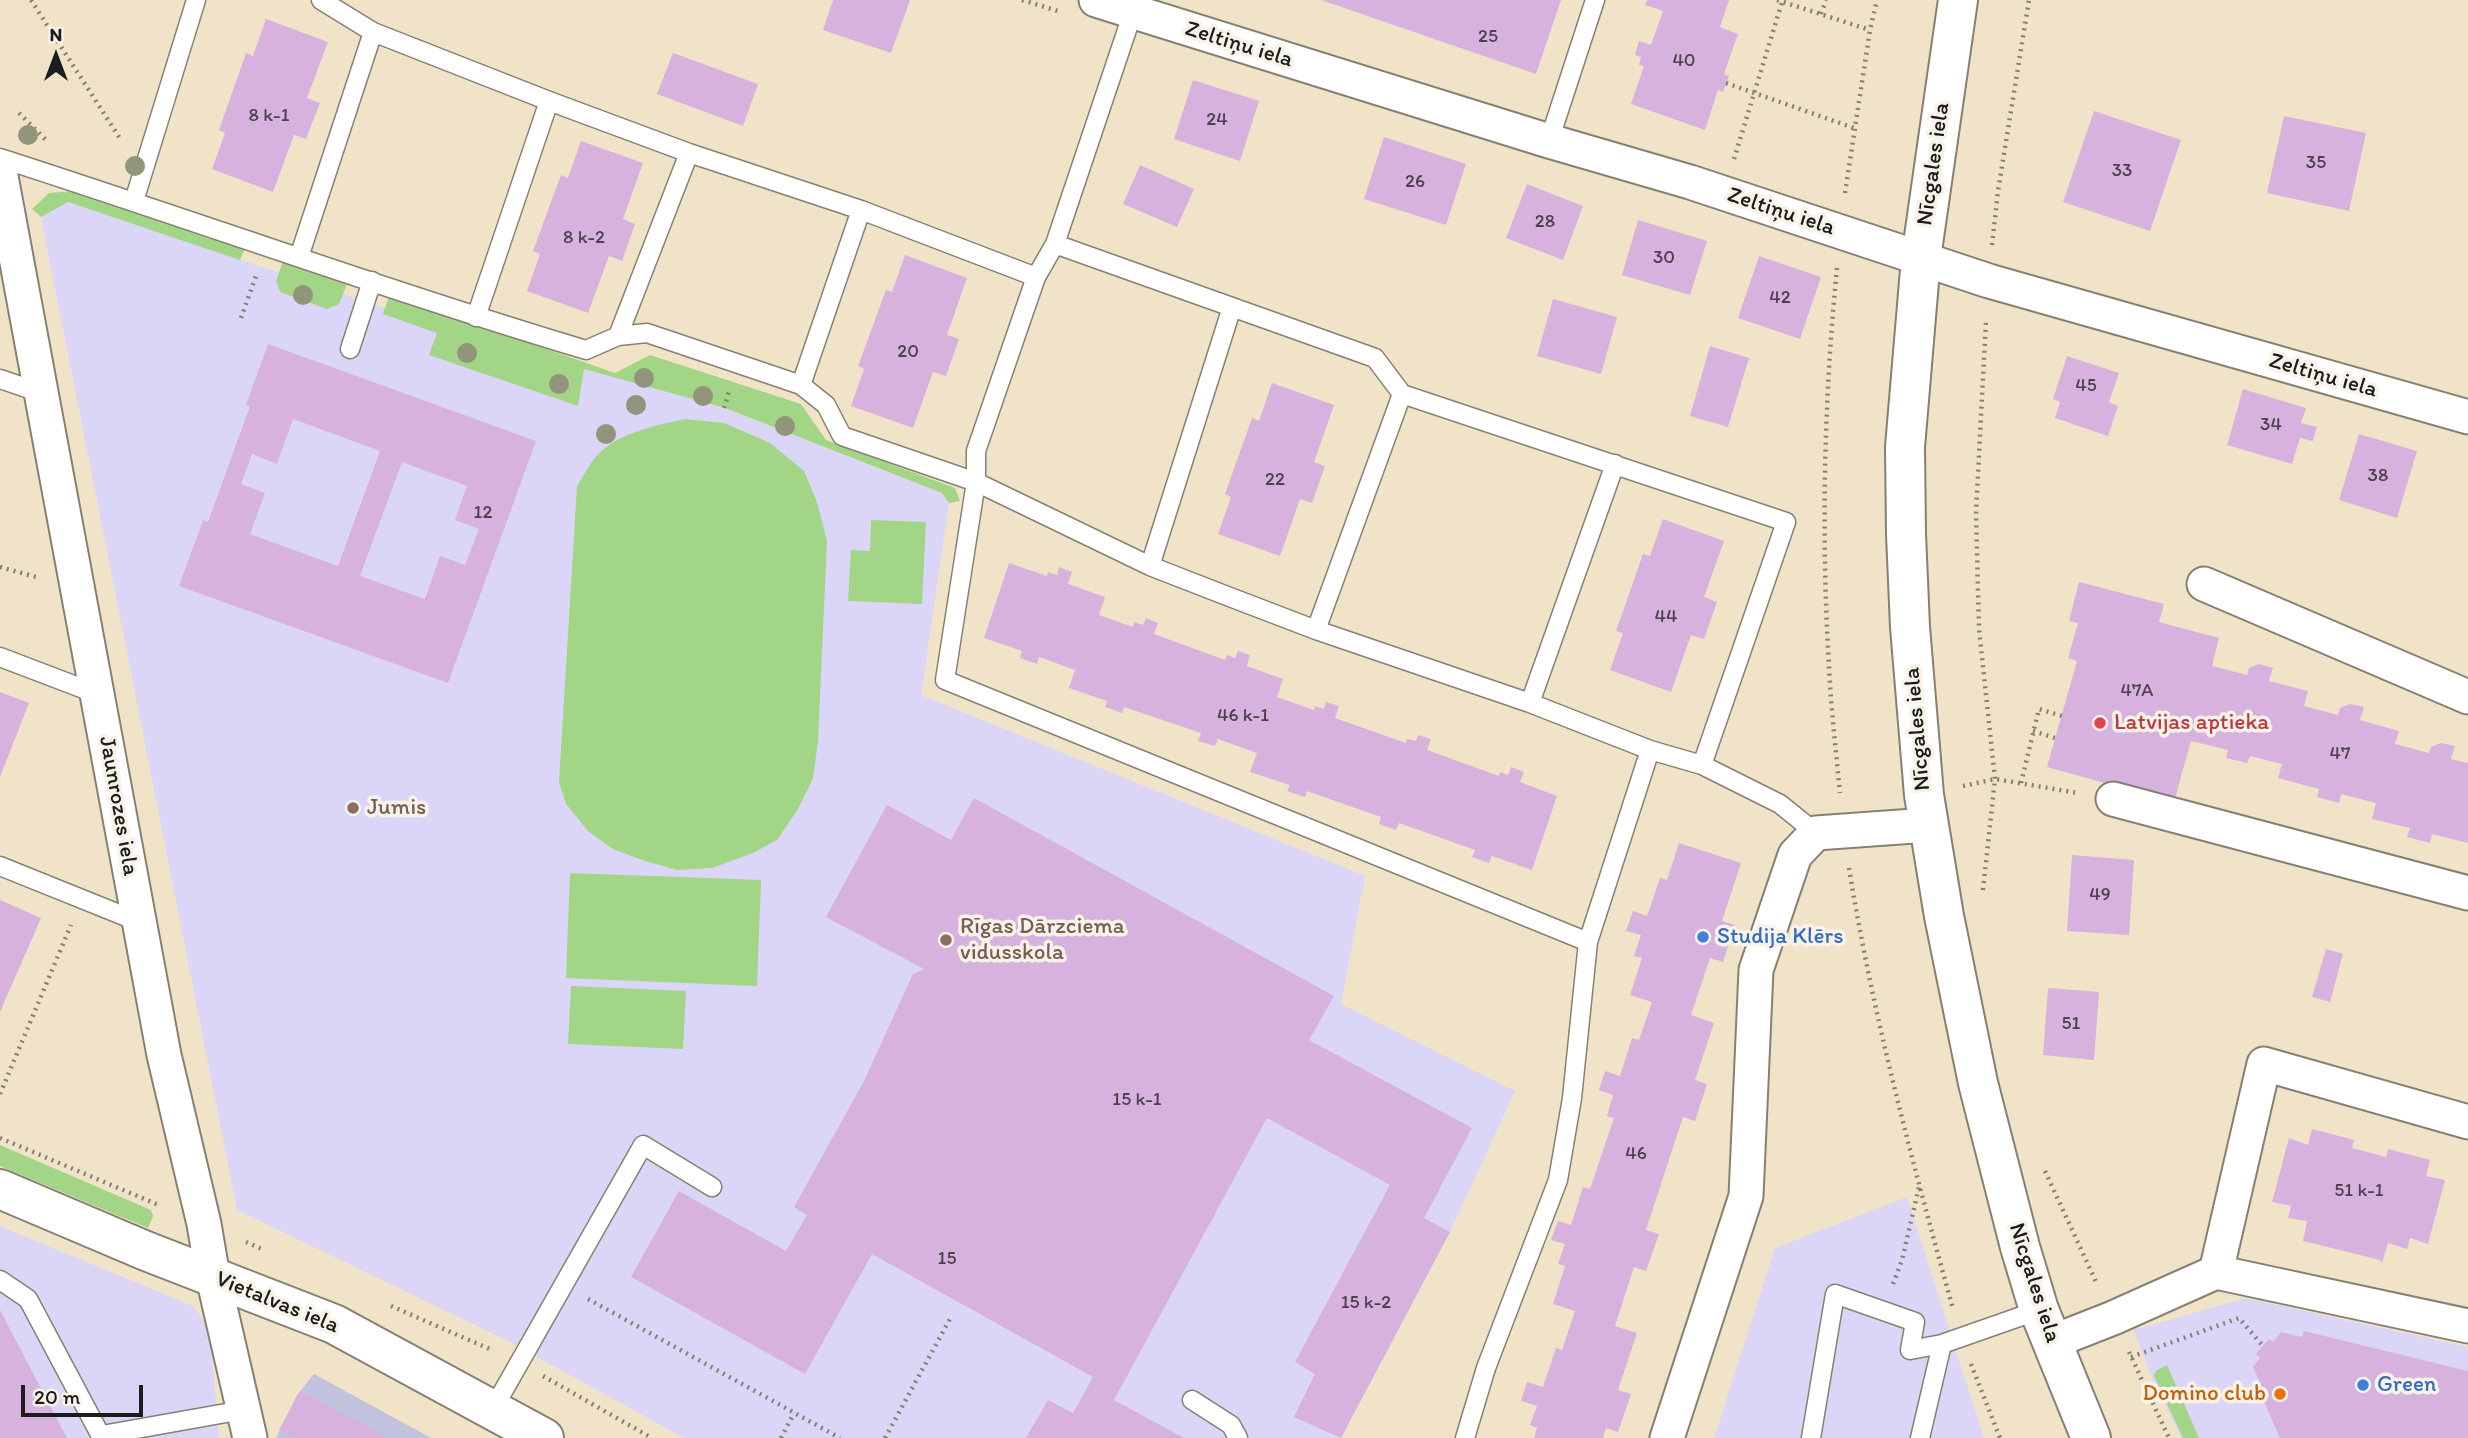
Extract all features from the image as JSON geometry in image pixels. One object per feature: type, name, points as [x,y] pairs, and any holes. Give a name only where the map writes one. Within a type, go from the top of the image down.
[{"type":"street","name":"Zeltiņu iela","points":[[1096,0],[1724,193],[1989,281],[2468,417]]},
{"type":"street","name":"Nīcgales iela","points":[[1958,0],[1921,258],[1905,447],[1911,641],[1928,825],[1978,1083],[2020,1247],[2046,1326],[2091,1438]]},
{"type":"street","name":"Jaunrozes iela","points":[[0,171],[164,1055],[247,1424]]},
{"type":"street","points":[[2204,584],[2468,697]]},
{"type":"street","points":[[2113,799],[2468,893]]},
{"type":"street","points":[[1667,1438],[1746,1196],[1756,970],[1795,855],[1830,832],[1928,825]]},
{"type":"street","points":[[2216,1272],[2264,1064],[2468,1122]]},
{"type":"street","name":"Vietalvas iela","points":[[0,1189],[334,1324],[544,1438]]},
{"type":"street","points":[[2046,1326],[2113,1318],[2216,1272],[2468,1326]]},
{"type":"lane","points":[[134,201],[196,0]]},
{"type":"lane","points":[[321,0],[373,32],[689,153],[861,210],[1036,277]]},
{"type":"lane","points":[[1549,141],[1595,0]]},
{"type":"lane","points":[[1133,12],[1055,244],[1036,277],[976,451],[976,482],[945,680],[1588,942]]},
{"type":"lane","points":[[299,257],[373,32]]},
{"type":"lane","points":[[476,317],[549,100]]},
{"type":"lane","points":[[618,336],[689,153]]},
{"type":"lane","points":[[0,158],[476,317],[586,350],[618,336],[647,333],[801,385],[826,405],[842,436],[976,482],[1150,566],[1316,629],[1530,703],[1650,750],[1702,765],[1830,832]]},
{"type":"lane","points":[[801,385],[861,210]]},
{"type":"lane","points":[[1055,244],[1375,358],[1402,394],[1786,522],[1702,765]]},
{"type":"lane","points":[[349,349],[372,281]]},
{"type":"lane","points":[[1150,566],[1232,307]]},
{"type":"lane","points":[[0,379],[41,393]]},
{"type":"lane","points":[[1316,629],[1402,394]]},
{"type":"lane","points":[[1530,703],[1615,464]]},
{"type":"lane","points":[[0,657],[97,694]]},
{"type":"lane","points":[[1465,1438],[1486,1368],[1558,1180],[1572,1098],[1588,942],[1650,750]]},
{"type":"lane","points":[[0,866],[139,922]]},
{"type":"lane","points":[[493,1409],[643,1145],[712,1186]]},
{"type":"lane","points":[[0,1280],[28,1298],[102,1436],[247,1424]]},
{"type":"lane","points":[[1811,1438],[1835,1294],[1915,1322],[1910,1350],[1961,1337],[2046,1326]]},
{"type":"lane","points":[[1920,1438],[1942,1343]]},
{"type":"lane","points":[[1192,1399],[1231,1425],[1238,1438]]},
{"type":"path","points":[[31,0],[126,147]]},
{"type":"path","points":[[1821,15],[1826,0]]},
{"type":"path","points":[[1877,0],[1854,128],[1832,310],[1824,520],[1829,667],[1830,832],[1856,910],[1906,1141],[1961,1337],[2000,1438]]},
{"type":"path","points":[[1982,900],[1995,779],[1979,629],[1976,513],[1989,281],[1998,191],[2029,0]]},
{"type":"path","points":[[1724,193],[1780,1],[1870,30]]},
{"type":"path","points":[[1726,83],[1854,128]]},
{"type":"path","points":[[19,113],[55,149]]},
{"type":"path","points":[[241,318],[267,246]]},
{"type":"path","points":[[2021,783],[2039,709],[2062,716]]},
{"type":"path","points":[[2033,731],[2055,738]]},
{"type":"path","points":[[1995,779],[2113,799]]},
{"type":"path","points":[[0,1094],[82,898]]},
{"type":"path","points":[[0,1138],[267,1252]]},
{"type":"path","points":[[2044,1169],[2169,1438]]},
{"type":"path","points":[[1883,1311],[1902,1260],[1919,1186]]},
{"type":"path","points":[[563,1285],[840,1438]]},
{"type":"path","points":[[380,1301],[519,1361],[652,1438]]},
{"type":"path","points":[[885,1438],[951,1317]]},
{"type":"path","points":[[2131,1357],[2239,1318],[2263,1346]]},
{"type":"path","points":[[781,1438],[794,1413]]},
{"type":"shaded area","name":"Rīgas Dārzciema vidusskola","points":[[68,202],[385,308],[724,408],[942,493],[949,503],[921,695],[1365,876],[1341,1004],[1515,1091],[1450,1232],[1341,1438],[684,1438],[510,1342],[237,1210],[41,217]]},
{"type":"shaded area","points":[[1907,1197],[1984,1438],[1714,1438],[1775,1248]]},
{"type":"shaded area","points":[[0,1226],[193,1306],[210,1328],[219,1438],[0,1438]]},
{"type":"shaded area","points":[[2246,1298],[2468,1347],[2468,1438],[2181,1438],[2151,1375],[2134,1330]]},
{"type":"shaded area","points":[[314,1374],[431,1438],[276,1438],[297,1395]]},
{"type":"green space","points":[[73,191],[245,248],[240,260],[68,202],[41,217],[32,209],[49,193]]},
{"type":"green space","points":[[283,261],[348,282],[339,304],[327,309],[280,292],[276,281]]},
{"type":"green space","points":[[390,294],[615,373],[650,355],[801,404],[826,440],[955,488],[960,501],[949,503],[942,493],[725,408],[584,369],[578,406],[429,355],[437,333],[383,314]]},
{"type":"green space","points":[[685,419],[724,423],[770,443],[804,471],[817,502],[827,541],[818,741],[813,778],[798,809],[777,840],[753,853],[712,868],[677,870],[613,849],[589,832],[566,804],[559,782],[577,486],[595,458],[613,443],[636,432]]},
{"type":"green space","points":[[871,520],[926,522],[922,604],[848,601],[851,550],[870,551]]},
{"type":"green space","points":[[570,873],[761,880],[757,986],[566,978]]},
{"type":"green space","points":[[571,986],[686,991],[683,1049],[568,1044]]},
{"type":"green space","points":[[0,1145],[151,1210],[153,1216],[148,1228],[0,1166]]},
{"type":"green space","points":[[2167,1365],[2199,1438],[2183,1438],[2154,1376],[2156,1371]]},
{"type":"building","points":[[833,0],[910,0],[891,53],[823,30]]},
{"type":"building","points":[[1321,0],[1561,0],[1536,74]]},
{"type":"building","points":[[1647,0],[1729,0],[1720,27],[1738,34],[1724,74],[1729,76],[1723,92],[1718,90],[1705,130],[1631,104],[1644,66],[1639,65],[1641,57],[1635,55],[1639,41],[1651,45],[1663,11],[1645,5]]},
{"type":"building","points":[[266,19],[328,42],[307,98],[320,103],[306,139],[294,135],[273,192],[212,169],[225,133],[219,130],[246,53],[253,56]]},
{"type":"building","points":[[673,53],[758,84],[743,126],[657,94]]},
{"type":"building","points":[[1193,80],[1259,101],[1240,161],[1174,139]]},
{"type":"building","points":[[2094,111],[2181,140],[2150,231],[2063,202]]},
{"type":"building","points":[[2284,116],[2366,133],[2349,211],[2267,193]]},
{"type":"building","points":[[1384,137],[1466,164],[1446,225],[1364,199]]},
{"type":"building","points":[[581,141],[643,163],[623,219],[635,224],[622,261],[609,256],[588,313],[527,291],[540,254],[533,251],[561,175],[568,178]]},
{"type":"building","points":[[1140,165],[1194,189],[1177,227],[1123,204]]},
{"type":"building","points":[[1527,184],[1583,206],[1563,260],[1506,238]]},
{"type":"building","points":[[1638,220],[1707,241],[1690,295],[1622,275]]},
{"type":"building","points":[[905,255],[967,278],[947,335],[959,339],[946,376],[933,372],[913,428],[851,406],[864,369],[858,366],[886,290],[892,292]]},
{"type":"building","points":[[1759,256],[1821,277],[1800,339],[1738,318]]},
{"type":"building","points":[[1553,299],[1617,317],[1601,374],[1537,356]]},
{"type":"building","points":[[268,344],[536,441],[448,683],[179,586],[203,520],[208,522],[250,406],[246,405]],"holes":[[[293,419],[380,451],[338,566],[250,534],[265,493],[241,484],[252,454],[277,464]],[[402,462],[467,486],[455,520],[479,529],[465,565],[440,556],[425,599],[360,576]]]},
{"type":"building","points":[[1710,346],[1749,358],[1728,427],[1690,416]]},
{"type":"building","points":[[2067,356],[2119,373],[2109,402],[2118,406],[2108,436],[2055,418],[2060,402],[2053,399]]},
{"type":"building","points":[[1272,383],[1334,405],[1314,462],[1325,466],[1312,503],[1300,499],[1280,556],[1218,534],[1231,497],[1225,494],[1252,418],[1259,421]]},
{"type":"building","points":[[2243,389],[2306,408],[2301,423],[2317,427],[2313,441],[2300,438],[2292,464],[2227,445]]},
{"type":"building","points":[[2359,434],[2417,451],[2397,518],[2339,500]]},
{"type":"building","points":[[1663,519],[1724,541],[1704,597],[1717,602],[1704,639],[1691,635],[1671,692],[1610,670],[1623,633],[1616,631],[1643,554],[1650,556]]},
{"type":"building","points":[[1009,563],[1047,576],[1048,572],[1057,575],[1059,567],[1072,572],[1068,584],[1105,597],[1099,615],[1133,627],[1134,622],[1143,625],[1146,618],[1158,623],[1154,634],[1225,660],[1227,655],[1235,658],[1238,651],[1250,655],[1247,666],[1283,679],[1277,697],[1314,710],[1315,706],[1324,709],[1326,702],[1339,706],[1335,718],[1406,743],[1407,739],[1416,741],[1418,735],[1431,739],[1427,750],[1499,776],[1500,772],[1508,775],[1511,767],[1524,772],[1520,782],[1557,796],[1532,870],[1492,856],[1489,863],[1472,857],[1475,850],[1399,823],[1396,830],[1379,824],[1381,817],[1307,791],[1305,797],[1287,791],[1290,785],[1250,772],[1257,753],[1218,739],[1215,746],[1198,741],[1201,733],[1124,707],[1122,713],[1105,707],[1107,701],[1069,688],[1075,670],[1039,657],[1037,664],[1020,658],[1022,651],[984,638]]},
{"type":"building","points":[[2079,582],[2164,604],[2159,622],[2219,638],[2212,666],[2247,675],[2249,668],[2259,664],[2273,668],[2269,681],[2308,691],[2304,706],[2338,715],[2340,708],[2350,704],[2364,707],[2360,720],[2399,731],[2395,744],[2429,753],[2431,747],[2441,743],[2455,746],[2451,759],[2468,763],[2468,843],[2432,834],[2430,843],[2407,837],[2410,828],[2372,819],[2376,803],[2341,794],[2339,803],[2317,797],[2319,789],[2278,778],[2282,764],[2250,756],[2247,763],[2226,758],[2228,750],[2191,741],[2174,802],[2047,767],[2077,661],[2068,658],[2078,623],[2069,621]]},
{"type":"building","points":[[0,692],[29,703],[0,777]]},
{"type":"building","points":[[974,798],[1334,996],[1309,1040],[1472,1128],[1424,1218],[1450,1232],[1341,1438],[1294,1417],[1315,1374],[1295,1362],[1390,1185],[1267,1118],[1114,1400],[1184,1438],[1026,1438],[1048,1400],[1073,1413],[1093,1377],[872,1254],[805,1374],[631,1277],[679,1191],[786,1251],[807,1215],[794,1207],[864,1081],[913,974],[924,969],[826,917],[887,805],[951,840]]},
{"type":"building","points":[[1679,843],[1741,863],[1722,921],[1735,925],[1723,962],[1710,958],[1691,1015],[1714,1023],[1695,1080],[1707,1084],[1695,1121],[1683,1117],[1646,1230],[1659,1234],[1646,1271],[1634,1267],[1615,1326],[1637,1333],[1618,1390],[1631,1394],[1618,1432],[1606,1428],[1603,1438],[1534,1438],[1537,1428],[1530,1425],[1537,1406],[1521,1401],[1527,1382],[1543,1387],[1556,1348],[1562,1350],[1575,1311],[1553,1304],[1565,1266],[1558,1264],[1565,1244],[1551,1240],[1558,1221],[1571,1225],[1583,1187],[1590,1189],[1614,1118],[1607,1116],[1613,1095],[1599,1090],[1605,1071],[1620,1076],[1632,1038],[1639,1040],[1652,1002],[1630,995],[1642,958],[1634,956],[1641,935],[1626,931],[1633,911],[1647,916],[1660,878],[1667,880]]},
{"type":"building","points":[[2072,855],[2134,860],[2129,935],[2067,931]]},
{"type":"building","points":[[0,900],[41,918],[0,1012]]},
{"type":"building","points":[[2326,949],[2343,954],[2330,1002],[2312,997]]},
{"type":"building","points":[[2048,988],[2099,992],[2094,1060],[2043,1055]]},
{"type":"building","points":[[2312,1129],[2354,1140],[2352,1148],[2386,1157],[2388,1149],[2430,1160],[2426,1176],[2445,1180],[2428,1244],[2410,1238],[2407,1249],[2388,1243],[2382,1263],[2380,1260],[2303,1241],[2307,1221],[2288,1218],[2291,1206],[2272,1202],[2289,1138],[2308,1145]]},
{"type":"building","points":[[0,1310],[67,1438],[0,1438]]},
{"type":"building","name":"Green","points":[[2304,1331],[2468,1371],[2468,1438],[2280,1438],[2257,1386],[2261,1385],[2253,1367],[2260,1358],[2256,1354],[2269,1339],[2273,1342],[2281,1332],[2302,1337]]},
{"type":"building","points":[[300,1391],[388,1438],[295,1438],[279,1430]]},
{"type":"place","name":"Latvijas aptieka","points":[[2100,723]]},
{"type":"place","name":"Jumis","points":[[353,808]]},
{"type":"place","name":"Studija Klērs","points":[[1703,937]]},
{"type":"place","name":"Rīgas Dārzciema vidusskola","points":[[946,940]]},
{"type":"place","name":"Green","points":[[2363,1385]]},
{"type":"place","name":"Domino club","points":[[2280,1394]]}]
